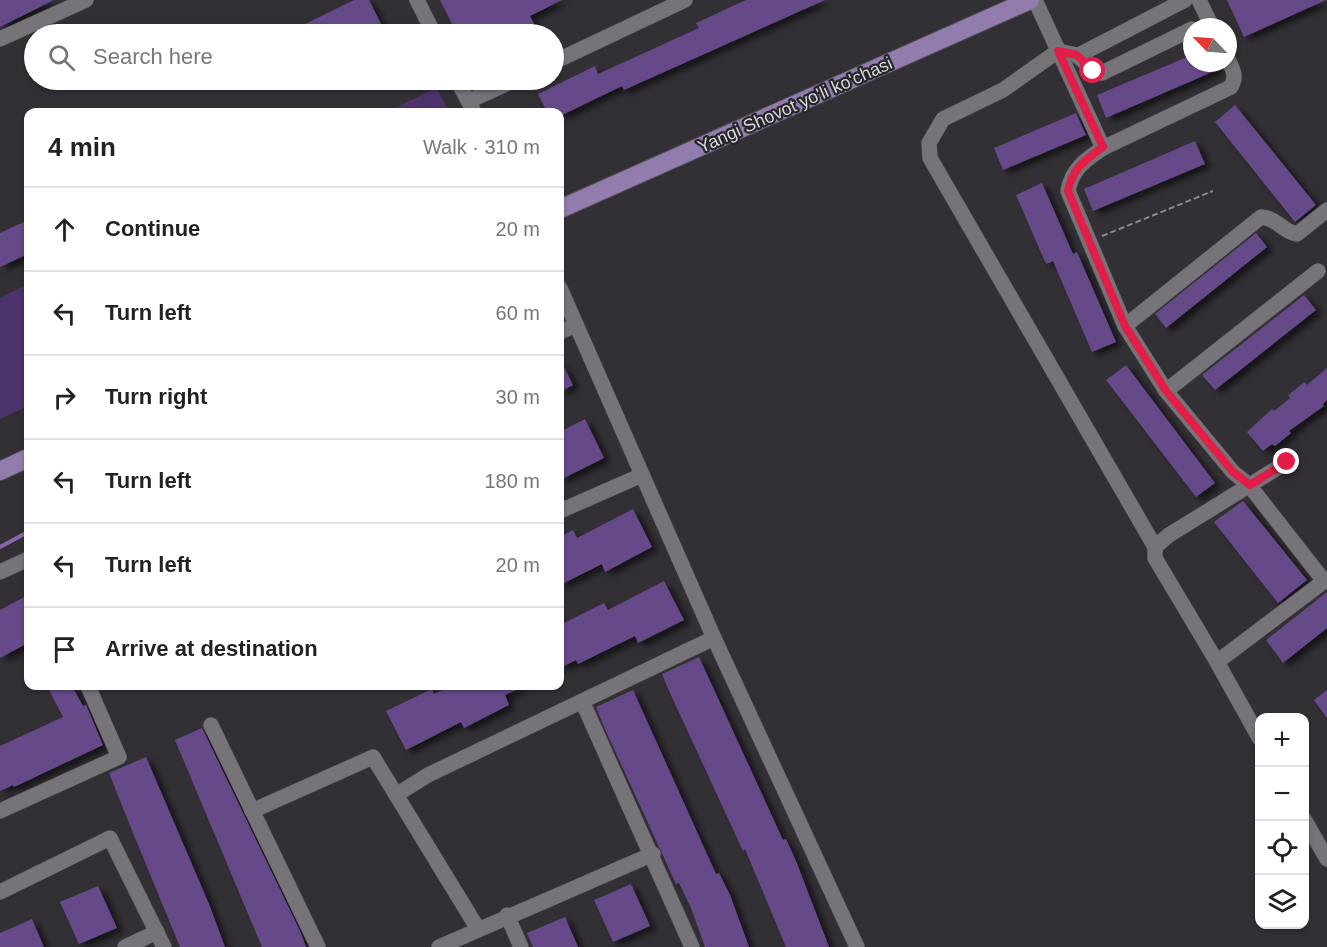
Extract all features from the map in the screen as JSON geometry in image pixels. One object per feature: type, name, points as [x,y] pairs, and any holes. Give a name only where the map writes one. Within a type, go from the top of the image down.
[{"type":"main road","name":"Yangi Shovot yo'li ko'chasi","points":[[564,207],[1030,0]]},
{"type":"main road","points":[[0,471],[24,460]]},
{"type":"street","points":[[33,24],[86,0]]},
{"type":"street","points":[[417,0],[430,24]]},
{"type":"street","points":[[564,57],[685,0]]},
{"type":"street","points":[[1035,0],[1103,147]]},
{"type":"street","points":[[1077,56],[1185,0]]},
{"type":"street","points":[[1199,0],[1201,18]]},
{"type":"street","points":[[0,39],[24,28]]},
{"type":"street","points":[[1058,51],[1077,56],[1093,71],[1102,73],[1183,35]]},
{"type":"street","points":[[1058,51],[1003,90],[943,119],[929,143],[930,158],[1155,547],[1155,558],[1255,730]]},
{"type":"street","points":[[1217,662],[1325,580],[1250,485],[1233,472],[1166,391],[1125,326],[1068,191],[1071,175],[1082,162],[1103,147],[1231,87],[1234,72]]},
{"type":"street","points":[[463,90],[471,107],[499,90]]},
{"type":"street","points":[[1125,326],[1261,217],[1269,217],[1290,233],[1298,234],[1327,210]]},
{"type":"street","points":[[1166,391],[1318,271]]},
{"type":"street","points":[[564,297],[714,638],[857,947]]},
{"type":"street","points":[[564,330],[576,325]]},
{"type":"street","points":[[1155,547],[1169,535],[1287,462]]},
{"type":"street","points":[[564,509],[642,475]]},
{"type":"street","points":[[0,572],[24,561]]},
{"type":"street","points":[[396,795],[428,776],[714,638]]},
{"type":"street","points":[[0,811],[119,757],[90,690]]},
{"type":"street","points":[[583,703],[653,854],[692,947]]},
{"type":"street","points":[[211,725],[318,947]]},
{"type":"street","points":[[252,811],[374,757],[478,929]]},
{"type":"street","points":[[1306,821],[1327,859]]},
{"type":"street","points":[[0,892],[110,838],[164,947]]},
{"type":"street","points":[[439,947],[507,915],[653,854]]},
{"type":"street","points":[[507,915],[521,947]]},
{"type":"street","points":[[125,947],[156,932]]},
{"type":"path","points":[[1091,241],[1213,191]]},
{"type":"shaded area","points":[[433,90],[438,90],[447,108],[394,108]]},
{"type":"shaded area","points":[[24,286],[24,408],[0,419],[0,298]]},
{"type":"building","points":[[0,0],[54,0],[0,27]]},
{"type":"building","points":[[354,0],[369,0],[381,24],[305,24]]},
{"type":"building","points":[[440,0],[562,0],[530,16],[534,24],[452,24]]},
{"type":"building","points":[[746,0],[825,0],[624,90],[622,86],[564,114],[564,108],[545,108],[538,94],[546,90],[564,90],[564,81],[595,66],[598,74],[699,28],[696,23]]},
{"type":"building","points":[[1227,0],[1326,0],[1244,37]]},
{"type":"building","points":[[1183,59],[1183,72],[1212,72],[1106,118],[1097,95]]},
{"type":"building","points":[[1235,105],[1316,205],[1295,222],[1215,122]]},
{"type":"building","points":[[1076,113],[1086,135],[1003,170],[994,148]]},
{"type":"building","points":[[1195,141],[1205,164],[1093,211],[1084,189]]},
{"type":"building","points":[[1042,183],[1073,254],[1077,252],[1116,342],[1092,352],[1053,261],[1046,264],[1016,195]]},
{"type":"building","points":[[24,222],[24,256],[0,267],[0,233]]},
{"type":"building","points":[[1256,233],[1267,247],[1166,328],[1155,314]]},
{"type":"building","points":[[1304,295],[1316,310],[1215,390],[1202,375]]},
{"type":"building","points":[[1126,365],[1215,483],[1196,497],[1106,380]]},
{"type":"building","points":[[564,367],[573,385],[564,390]]},
{"type":"building","points":[[1327,368],[1327,400],[1324,406],[1289,431],[1291,433],[1275,446],[1272,444],[1263,451],[1247,432],[1272,409],[1274,411],[1290,398],[1288,395],[1305,382],[1307,385]]},
{"type":"building","points":[[585,419],[604,458],[564,478],[564,430]]},
{"type":"building","points":[[1243,501],[1307,580],[1278,603],[1214,522]]},
{"type":"building","points":[[633,509],[652,547],[605,572],[602,564],[564,583],[564,535],[573,530],[577,538]]},
{"type":"building","points":[[664,581],[684,620],[638,643],[635,636],[578,664],[576,660],[564,666],[564,623],[604,603],[608,610]]},
{"type":"building","points":[[1327,592],[1327,628],[1283,663],[1266,640]]},
{"type":"building","points":[[24,597],[24,645],[0,658],[0,610]]},
{"type":"building","points":[[699,657],[783,840],[786,839],[796,861],[829,947],[786,947],[745,849],[743,851],[670,693],[662,674]]},
{"type":"building","points":[[49,690],[74,690],[83,706],[86,705],[103,745],[14,787],[13,785],[0,791],[0,746],[63,717]]},
{"type":"building","points":[[430,690],[434,694],[443,690],[516,690],[505,695],[509,705],[464,728],[461,722],[406,750],[386,711]]},
{"type":"building","points":[[633,690],[716,874],[719,873],[730,895],[749,947],[705,947],[691,908],[679,883],[676,884],[604,727],[596,707]]},
{"type":"building","points":[[1327,690],[1327,718],[1314,700]]},
{"type":"building","points":[[202,728],[306,947],[262,947],[175,740]]},
{"type":"building","points":[[146,757],[225,947],[180,947],[109,773]]},
{"type":"building","points":[[631,884],[650,926],[613,942],[594,900]]},
{"type":"building","points":[[98,886],[117,928],[79,944],[60,902]]},
{"type":"building","points":[[565,917],[578,947],[533,947],[527,933]]},
{"type":"building","points":[[32,919],[44,947],[0,947],[0,933]]},
{"type":"waterway","points":[[0,547],[24,534]]},
{"type":"route","points":[[1093,71],[1077,55],[1058,51],[1103,147],[1082,162],[1071,175],[1068,191],[1125,326],[1166,391],[1233,472],[1250,485],[1287,462]]}]
